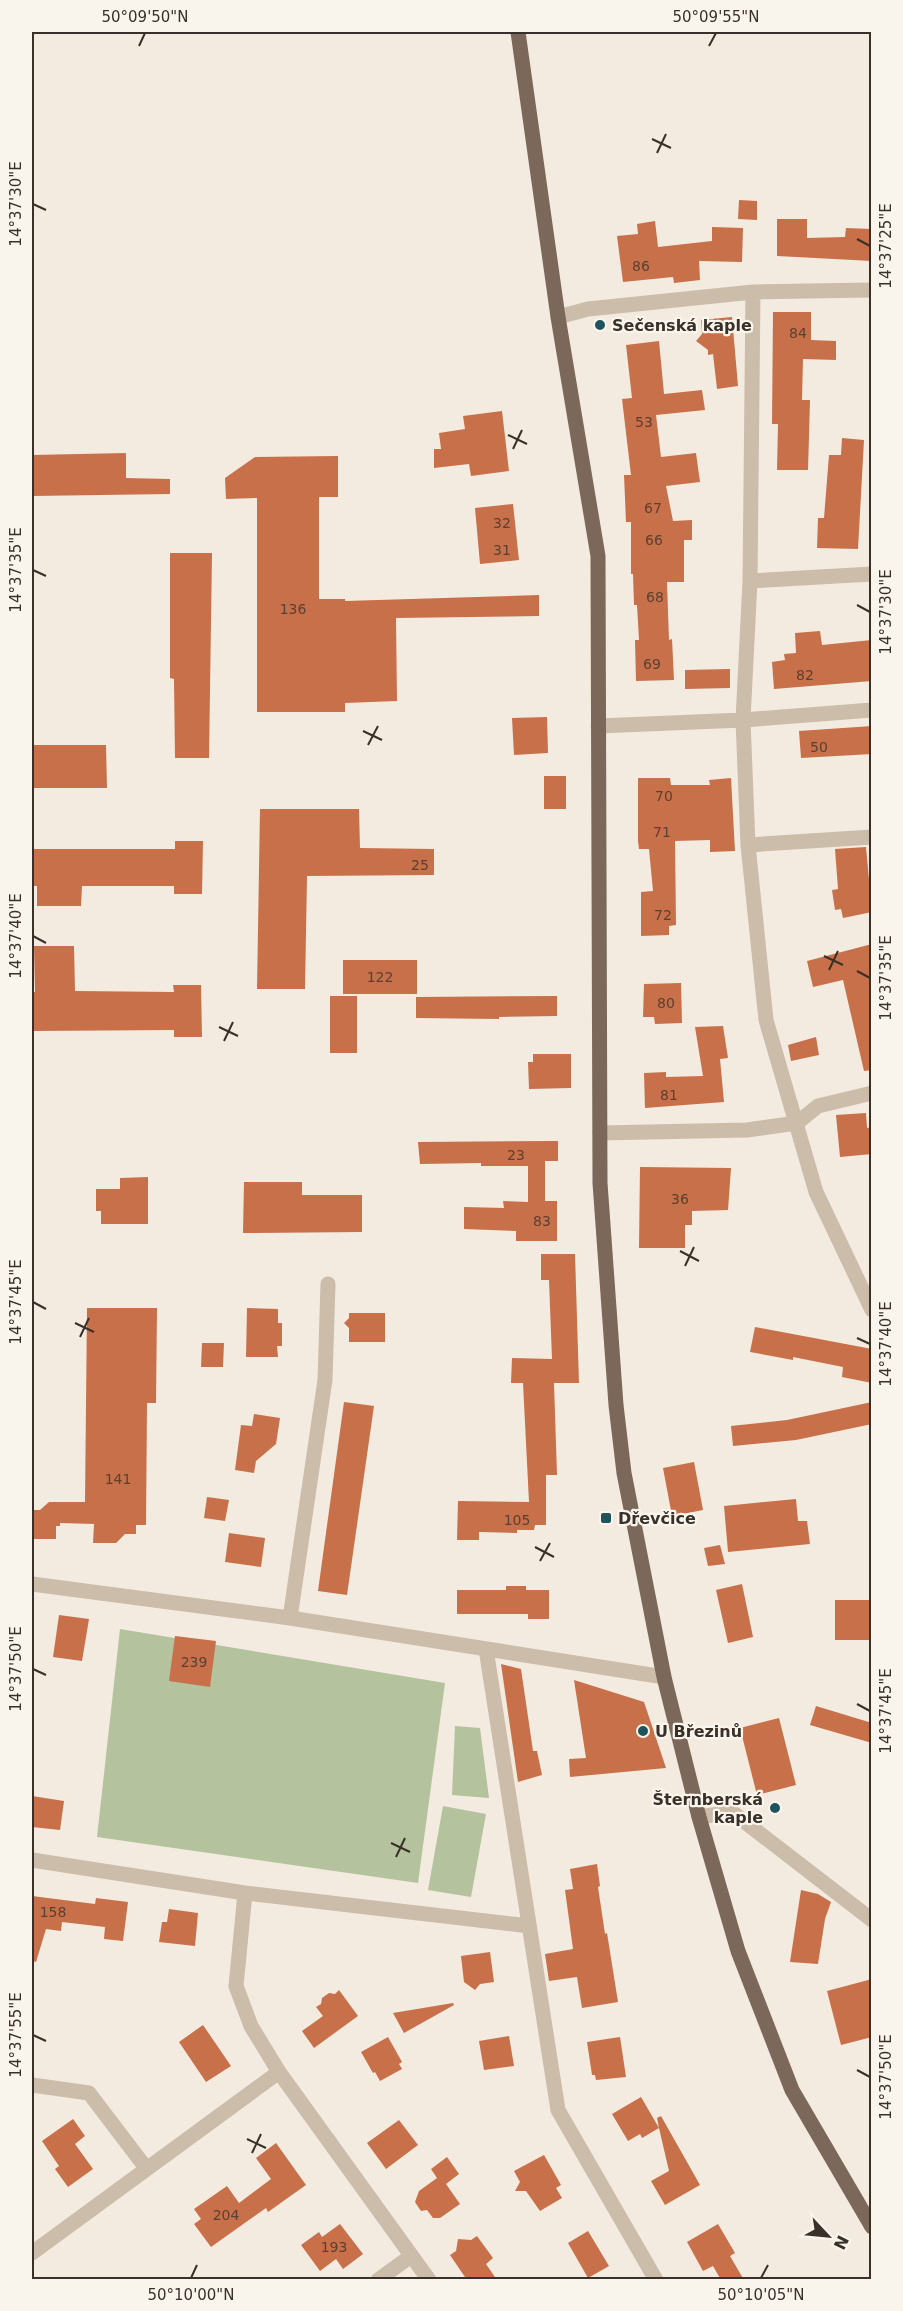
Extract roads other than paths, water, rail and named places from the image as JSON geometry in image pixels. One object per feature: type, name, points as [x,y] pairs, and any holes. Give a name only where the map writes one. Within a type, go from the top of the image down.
[{"type":"main road","points":[[518,32],[558,317],[598,556],[600,1183],[616,1405],[624,1473],[664,1677],[699,1817],[738,1951],[792,2090],[872,2227]]},
{"type":"street","points":[[558,317],[588,309],[753,292],[872,290]]},
{"type":"street","points":[[753,292],[750,581],[743,720],[748,845],[766,1020],[816,1192],[872,1310]]},
{"type":"street","points":[[750,581],[872,574]]},
{"type":"street","points":[[598,726],[743,720],[872,710]]},
{"type":"street","points":[[748,845],[872,837]]},
{"type":"street","points":[[600,1132],[747,1130],[797,1123],[818,1106],[872,1093]]},
{"type":"street","points":[[290,1618],[326,1380],[328,1284]]},
{"type":"street","points":[[32,1584],[290,1618],[664,1677]]},
{"type":"street","points":[[486,1649],[558,2110],[656,2280]]},
{"type":"street","points":[[699,1817],[732,1812],[872,1920]]},
{"type":"street","points":[[32,1860],[245,1893],[529,1926]]},
{"type":"street","points":[[245,1893],[236,1986],[251,2026],[279,2072],[429,2280]]},
{"type":"street","points":[[32,2253],[279,2072]]},
{"type":"street","points":[[32,2085],[89,2093],[146,2168]]},
{"type":"street","points":[[378,2280],[411,2256]]},
{"type":"place","name":"Sečenská kaple","points":[[600,325]]},
{"type":"place","name":"Dřevčice","points":[[606,1518]]},
{"type":"place","name":"U Březinů","points":[[643,1731]]},
{"type":"place","name":"Šternberská kaple","points":[[775,1808]]}]
